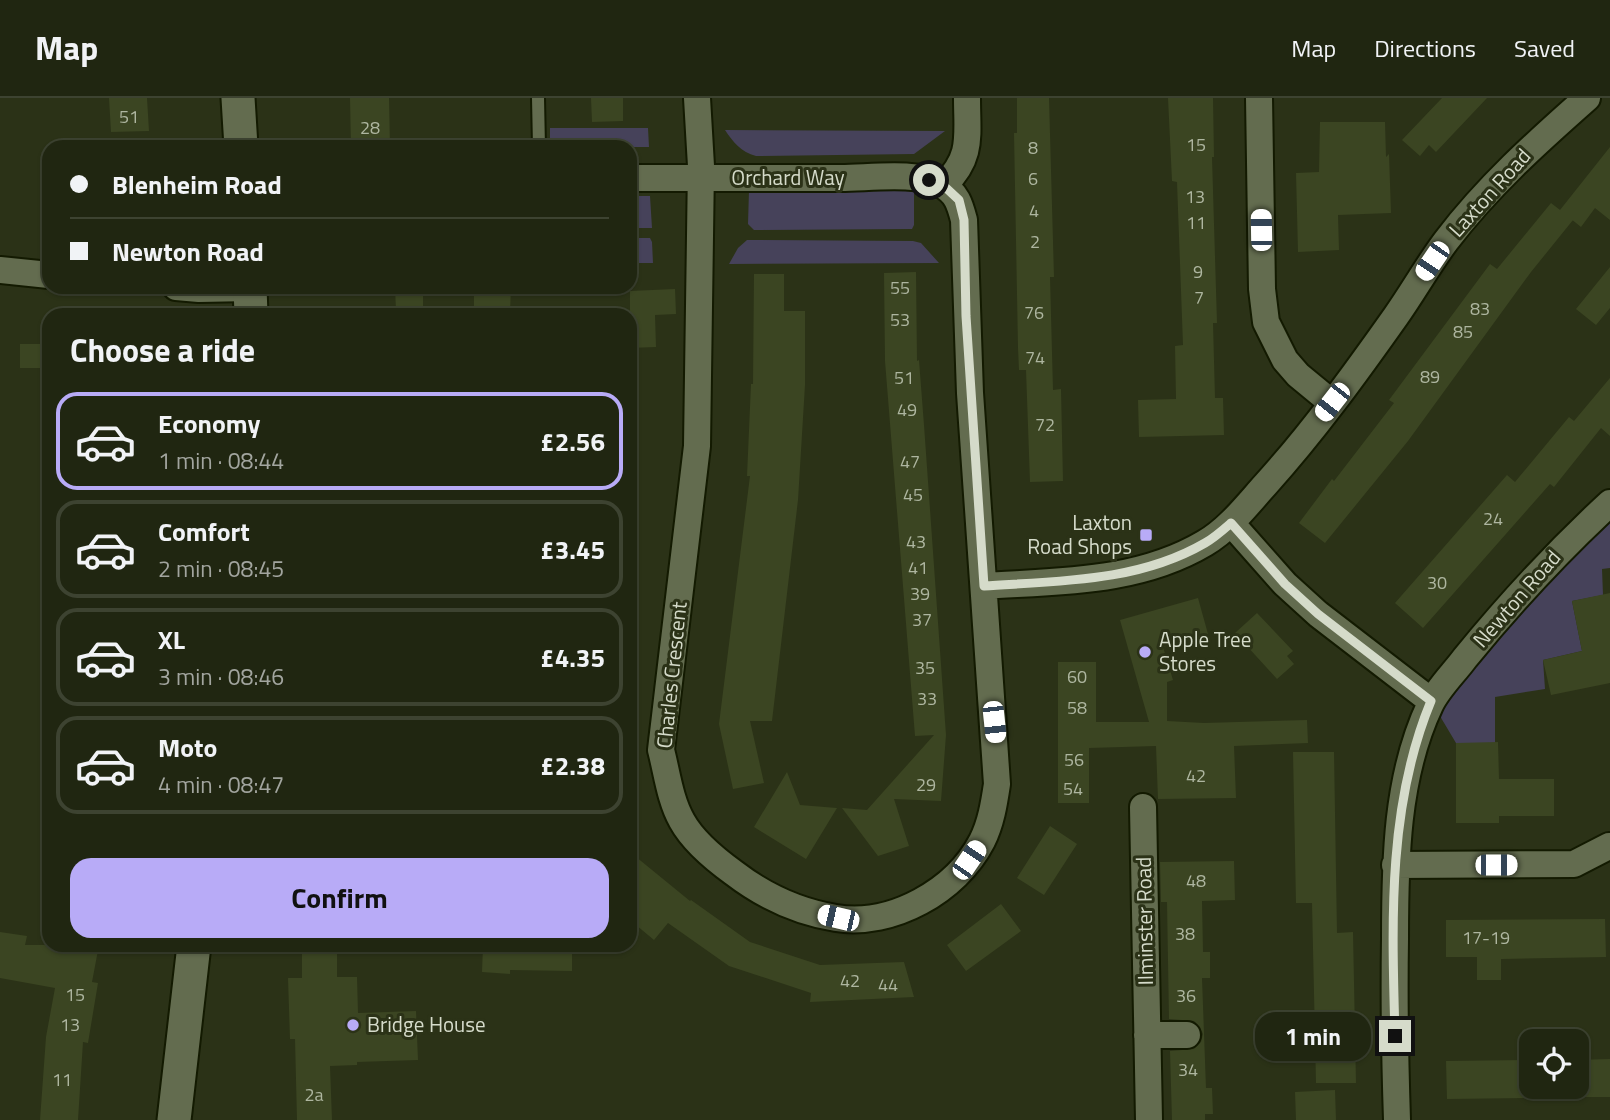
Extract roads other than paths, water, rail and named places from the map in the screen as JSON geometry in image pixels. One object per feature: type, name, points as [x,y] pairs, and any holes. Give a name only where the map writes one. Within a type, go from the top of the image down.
[{"type":"street","points":[[238,98],[241,140]]},
{"type":"street","name":"Charles Crescent","points":[[697,98],[701,178],[697,446],[661,750],[674,801],[691,834],[728,869],[776,900],[809,912],[838,918],[870,918],[902,910],[946,886],[982,841],[993,812],[998,785],[964,269],[964,220],[959,200],[944,186]]},
{"type":"street","points":[[944,186],[965,158],[967,98]]},
{"type":"street","points":[[1259,98],[1262,289],[1266,322],[1285,360],[1298,375],[1332,402]]},
{"type":"street","name":"Laxton Road","points":[[984,586],[1126,574],[1206,543],[1231,523],[1285,463],[1332,402],[1396,316],[1444,243],[1481,198],[1512,165],[1587,98]]},
{"type":"street","name":"Orchard Way","points":[[637,178],[913,177],[944,186]]},
{"type":"street","points":[[0,270],[42,274]]},
{"type":"street","name":"Newton Road","points":[[1397,1120],[1394,1008],[1395,864],[1402,803],[1416,737],[1431,701],[1488,630],[1558,551],[1610,503]]},
{"type":"street","points":[[1231,523],[1285,584],[1318,614],[1431,701]]},
{"type":"street","name":"Ilminster Road","points":[[1143,807],[1149,1120]]},
{"type":"street","points":[[1395,864],[1574,864],[1609,846]]},
{"type":"street","points":[[174,1120],[193,952]]},
{"type":"street","points":[[1147,1035],[1187,1035]]},
{"type":"lane","points":[[538,98],[539,140]]},
{"type":"place","name":"Laxton Road Shops","points":[[1146,535]]},
{"type":"place","name":"Apple Tree Stores","points":[[1145,652]]},
{"type":"place","name":"Bridge House","points":[[353,1025]]}]
